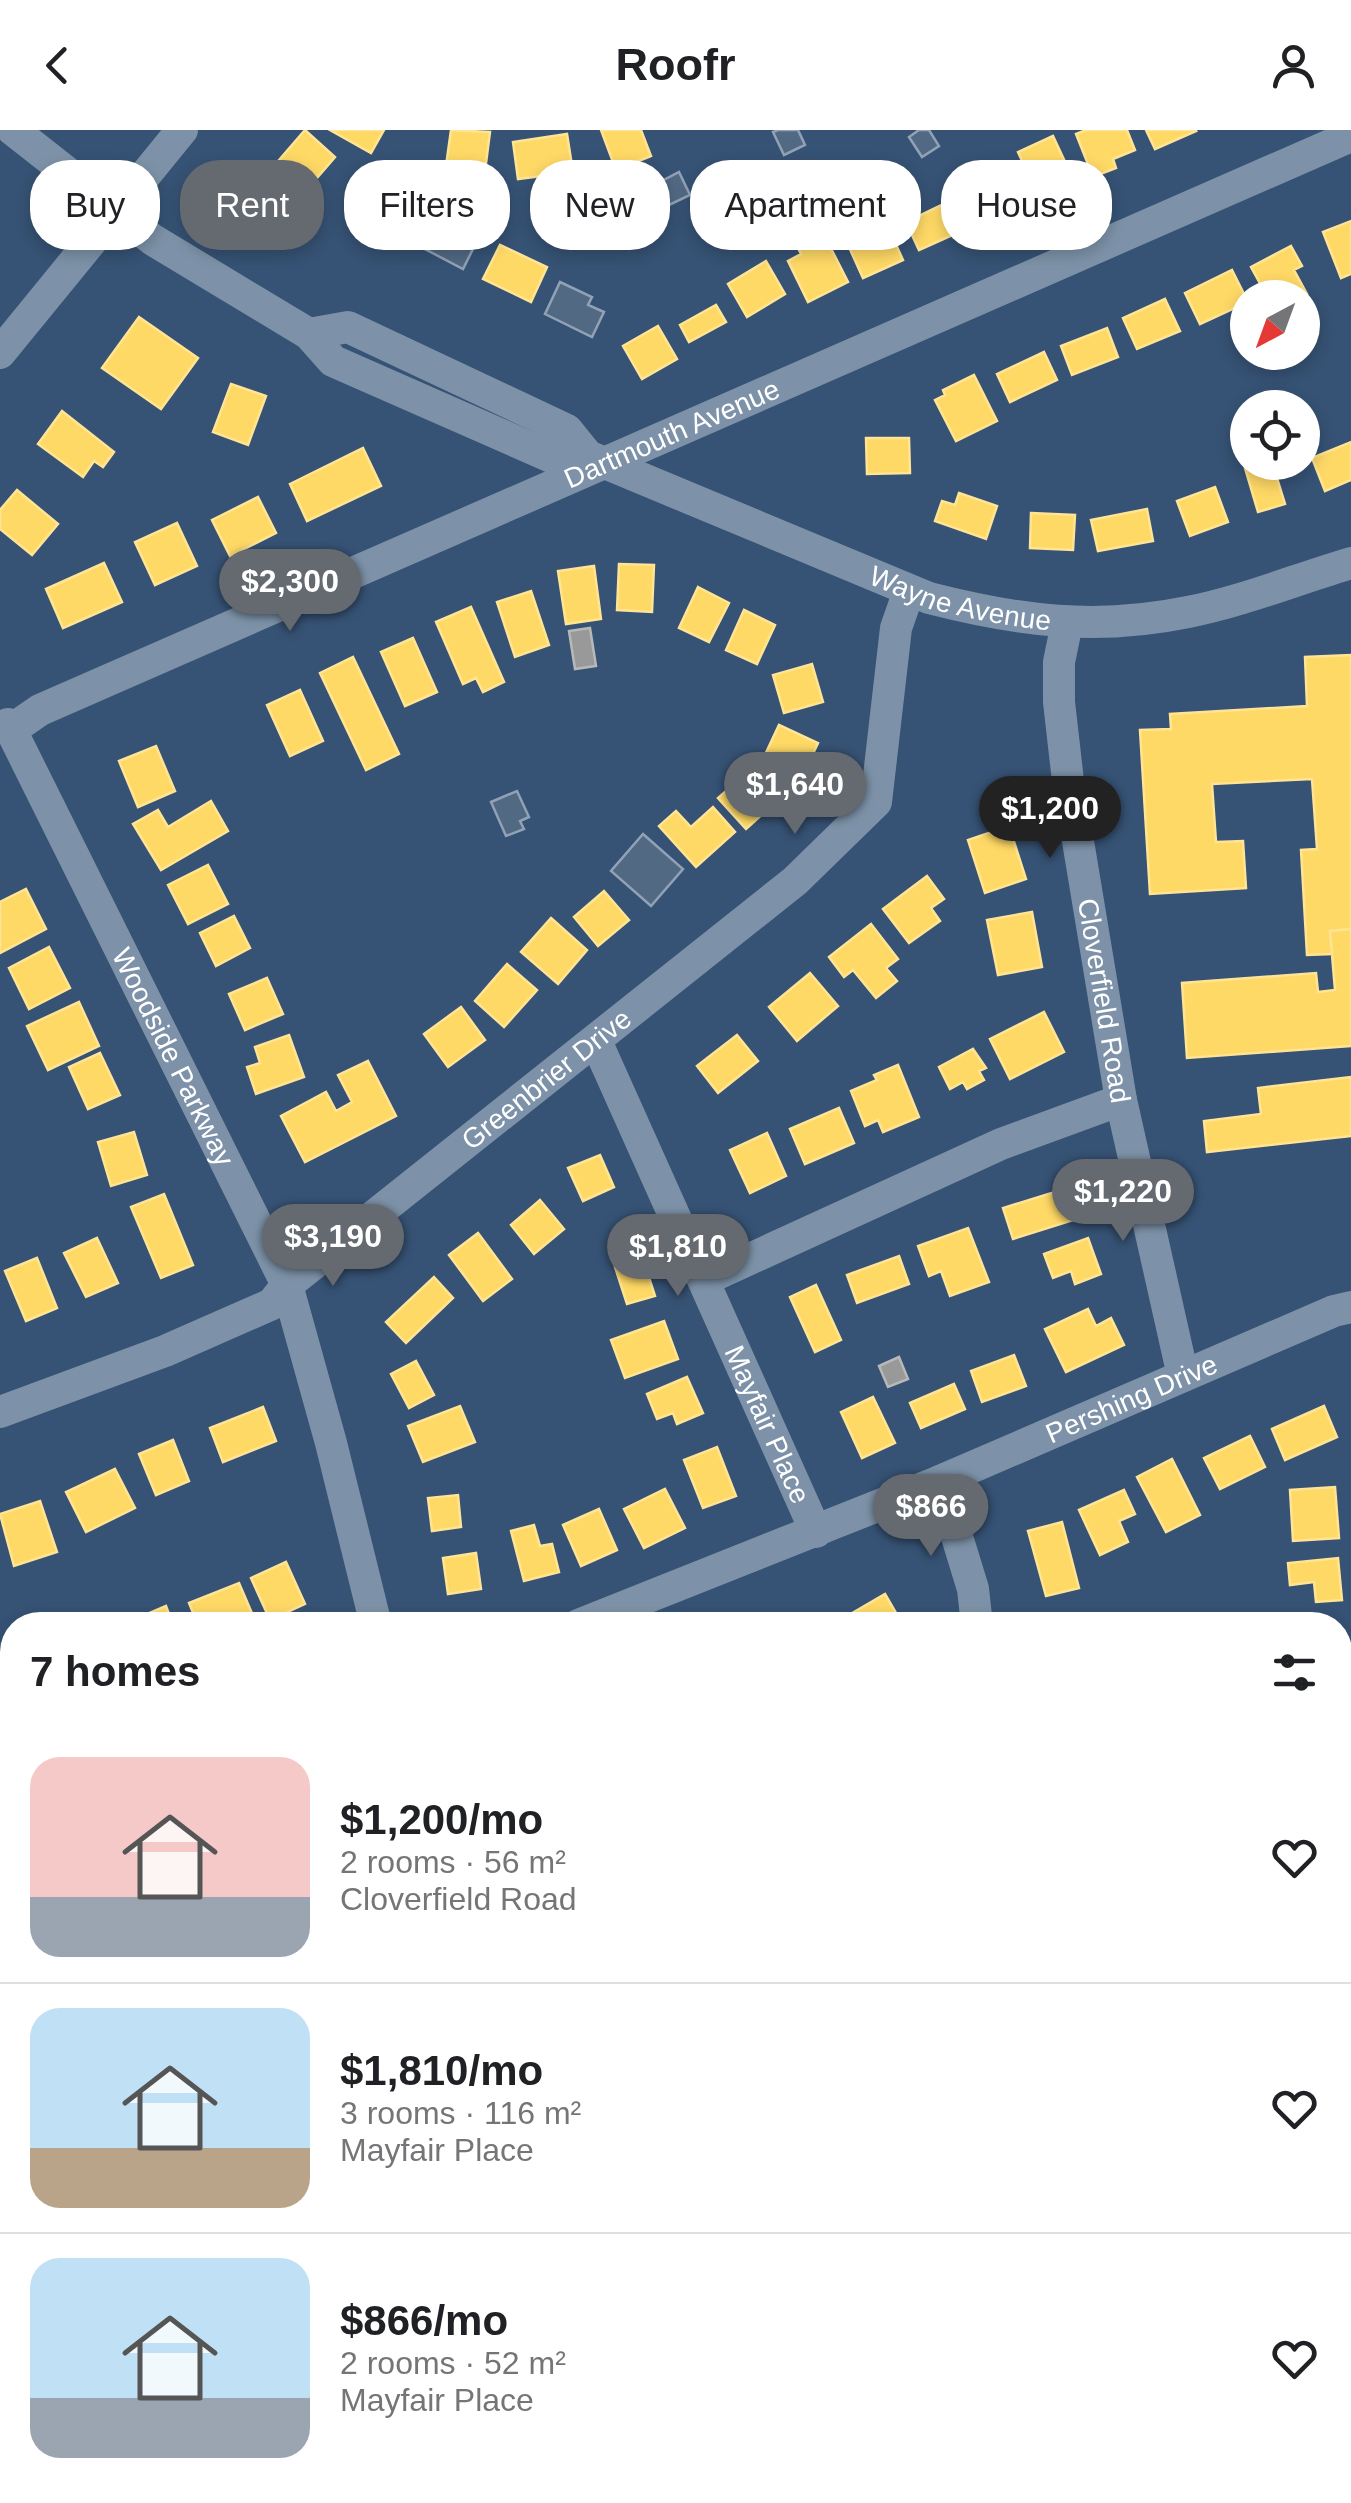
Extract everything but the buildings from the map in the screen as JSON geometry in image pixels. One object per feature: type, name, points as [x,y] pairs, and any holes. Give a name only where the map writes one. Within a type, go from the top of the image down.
[{"type":"street","name":"Wayne Avenue","points":[[13,130],[50,160]]},
{"type":"street","points":[[157,160],[182,130]]},
{"type":"street","name":"Dartmouth Avenue","points":[[5,729],[597,460],[1351,136]]},
{"type":"street","name":"Wayne Avenue","points":[[160,244],[308,334],[348,327],[567,430],[597,460],[909,591],[986,613],[1066,623],[1118,622],[1190,612],[1351,562]]},
{"type":"street","points":[[0,353],[83,250]]},
{"type":"street","name":"Greenbrier Drive","points":[[0,1412],[272,1304],[288,1286],[795,881],[876,802],[896,628],[909,591]]},
{"type":"street","name":"Cloverfield Road","points":[[1066,623],[1059,662],[1068,781],[1122,1100],[1183,1376]]},
{"type":"street","name":"Woodside Parkway","points":[[5,729],[288,1286],[332,1443],[373,1612]]},
{"type":"street","name":"Mayfair Place","points":[[596,1041],[816,1532]]},
{"type":"street","points":[[704,1280],[1001,1144],[1122,1100]]},
{"type":"street","name":"Pershing Drive","points":[[611,1612],[940,1481],[1334,1310],[1351,1307]]},
{"type":"street","points":[[940,1481],[973,1589],[976,1612]]}]
